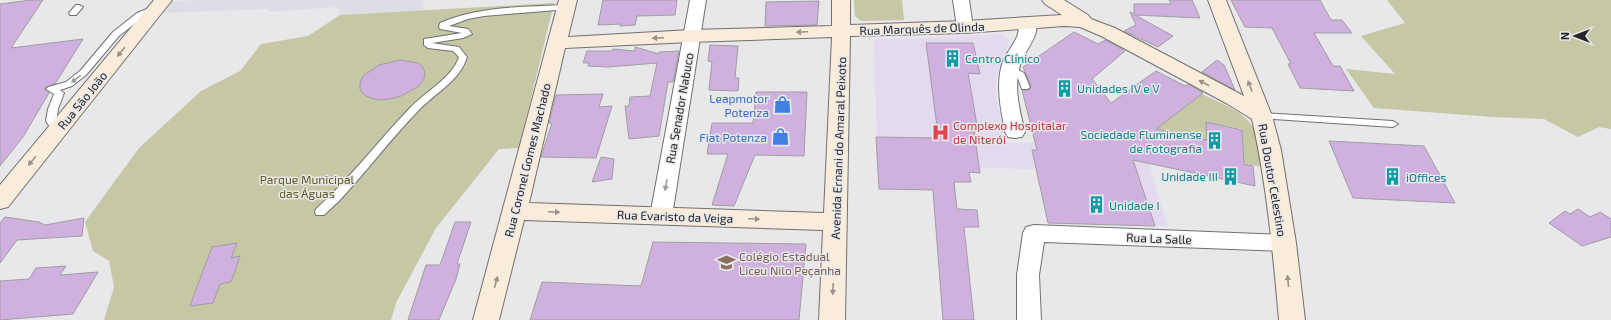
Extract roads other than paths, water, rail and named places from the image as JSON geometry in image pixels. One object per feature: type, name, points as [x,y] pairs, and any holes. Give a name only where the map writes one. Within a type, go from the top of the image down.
[{"type":"street","name":"Rua Senador Nabuco","points":[[661,216],[698,0]]},
{"type":"street","name":"Avenida Ernani do Amaral Peixoto","points":[[832,320],[841,0]]},
{"type":"street","points":[[961,0],[965,27]]},
{"type":"street","points":[[1015,132],[1008,92],[1010,68],[1018,50],[1028,34],[1028,23],[1044,0]]},
{"type":"street","points":[[1051,0],[1089,23]]},
{"type":"street","name":"Rua Doutor Celestino","points":[[1217,0],[1262,116],[1270,150],[1284,243],[1292,320]]},
{"type":"street","name":"Rua São João","points":[[0,201],[160,4]]},
{"type":"street","name":"Rua Coronel Gomes Machado","points":[[486,320],[567,4]]},
{"type":"street","name":"Rua Marquês de Olinda","points":[[557,43],[691,36],[965,27],[1064,20],[1089,23],[1233,98],[1262,116]]},
{"type":"street","name":"Rua Evaristo da Veiga","points":[[515,211],[835,222]]},
{"type":"street","name":"Rua La Salle","points":[[1029,320],[1028,275],[1034,233],[1284,243]]},
{"type":"lane","points":[[57,130],[51,121],[53,109],[60,93],[51,89],[69,84],[83,73],[116,34],[140,15],[160,4]]},
{"type":"lane","points":[[320,212],[337,197],[430,93],[449,80],[461,68],[464,57],[456,49],[428,45],[427,41],[433,39],[468,34],[465,31],[443,27],[443,25],[448,21],[470,16],[567,4]]},
{"type":"lane","points":[[1010,68],[1021,75],[1025,86]]},
{"type":"lane","points":[[1262,116],[1393,124]]},
{"type":"place","name":"Centro Clínico","points":[[952,58]]},
{"type":"place","name":"Unidades IV e V","points":[[1064,88]]},
{"type":"place","name":"Leapmotor Potenza","points":[[782,105]]},
{"type":"place","name":"Complexo Hospitalar de Niterói","points":[[940,132]]},
{"type":"place","name":"Fiat Potenza","points":[[780,137]]},
{"type":"place","name":"Sociedade Fluminense de Fotografia","points":[[1215,141]]},
{"type":"place","name":"Unidade III","points":[[1231,176]]},
{"type":"place","name":"iOffices","points":[[1393,177]]},
{"type":"place","name":"Unidade I","points":[[1096,205]]},
{"type":"place","name":"Colégio Estadual Liceu Nilo Peçanha","points":[[726,263]]},
{"type":"park label","name":"Parque Municipal das Águas","points":[[307,186]]}]
